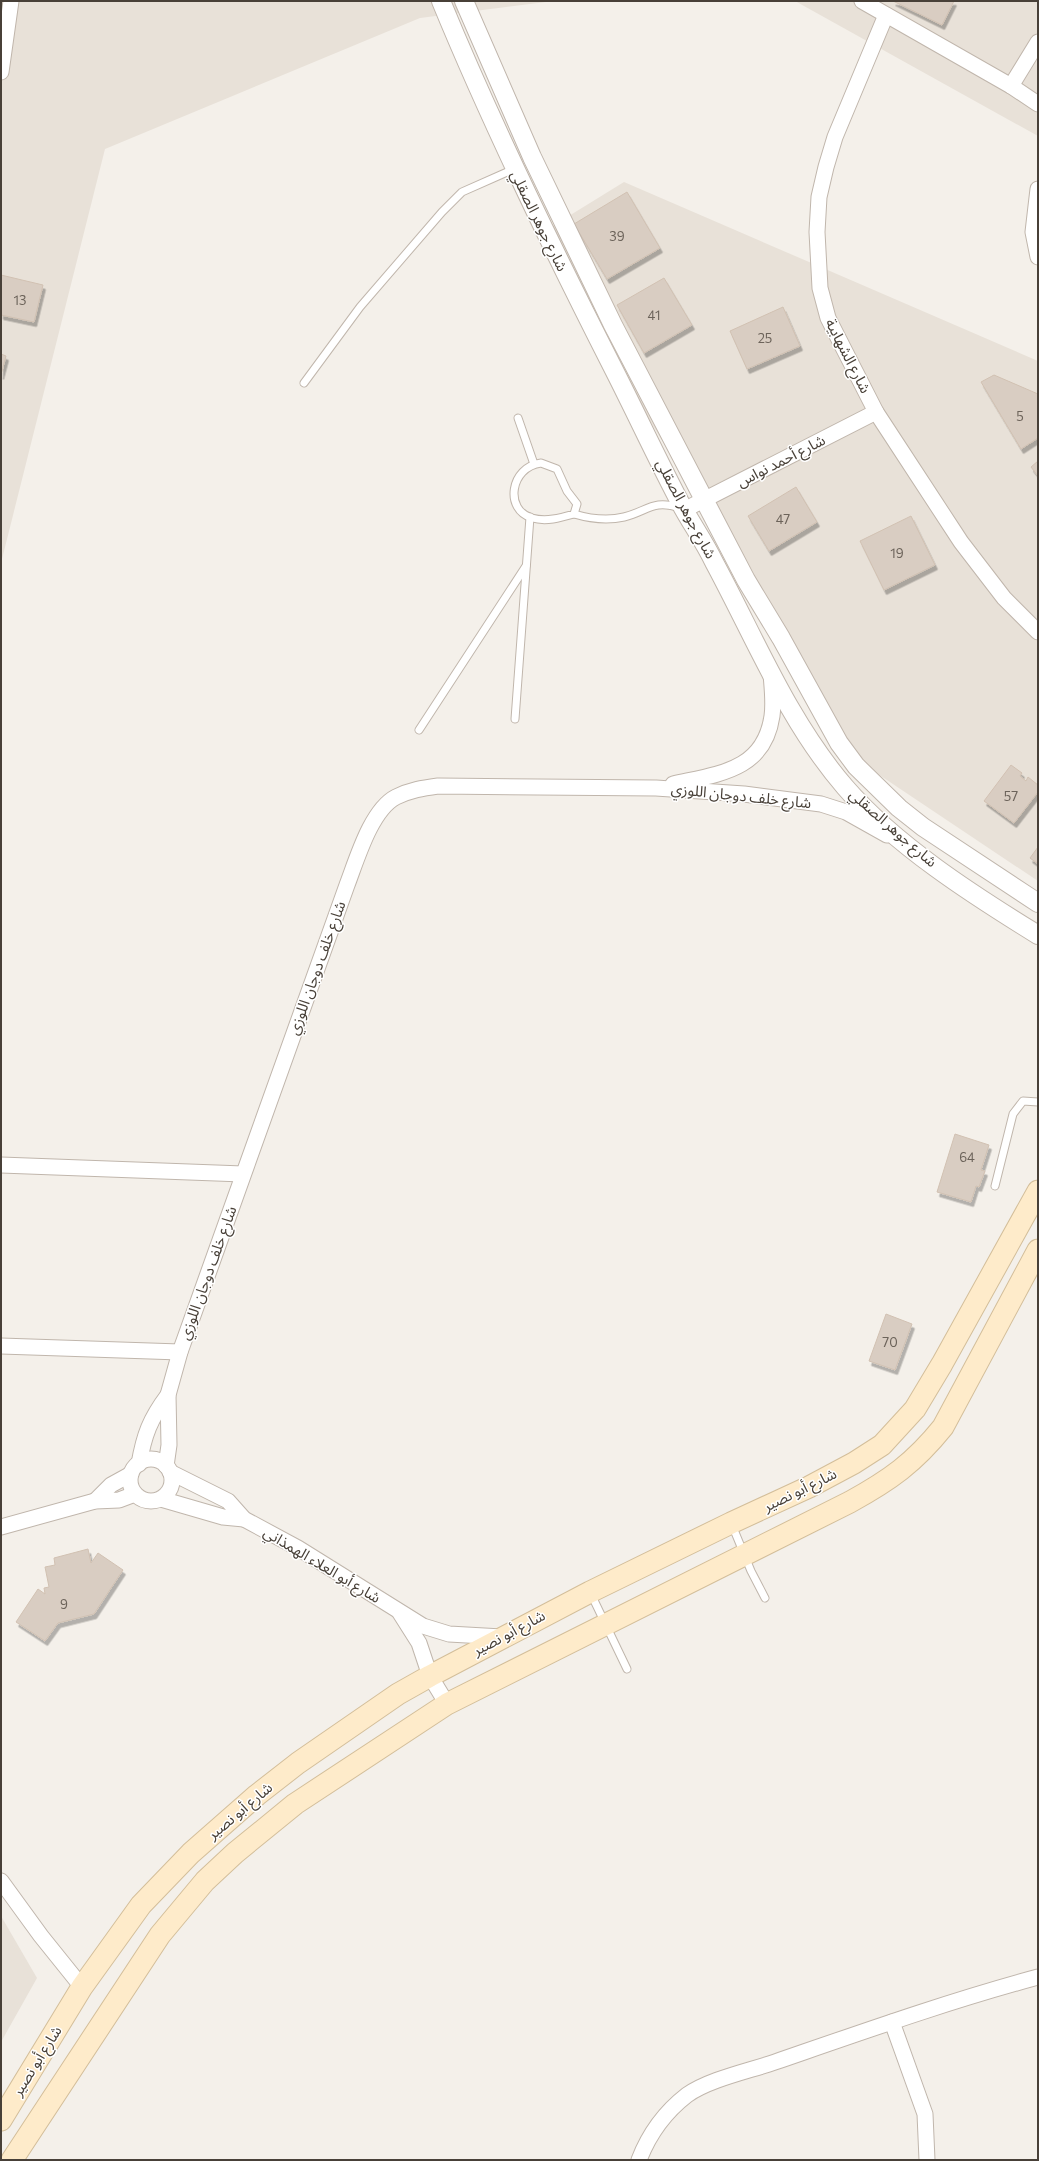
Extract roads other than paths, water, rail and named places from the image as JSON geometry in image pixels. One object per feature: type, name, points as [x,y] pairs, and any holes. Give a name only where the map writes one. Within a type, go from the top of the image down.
[{"type":"main road","name":"شارع أبو نصير","points":[[1,2120],[82,1987],[141,1905],[196,1848],[257,1795],[298,1763],[398,1694],[430,1676],[590,1592],[731,1523],[809,1487],[854,1463],[882,1445],[897,1431],[915,1408],[942,1364],[1038,1191]]},
{"type":"main road","name":"شارع أبو نصير","points":[[12,2160],[144,1957],[164,1929],[205,1881],[235,1853],[296,1804],[447,1704],[604,1624],[746,1555],[877,1487],[902,1471],[924,1450],[943,1427],[968,1384],[1038,1250]]},
{"type":"street","points":[[1,72],[11,1]]},
{"type":"street","name":"شارع جوهر الصقلي","points":[[441,1],[514,168],[552,248],[684,510],[713,559],[771,674],[803,729],[836,777],[862,805],[911,848],[996,909],[1038,935]]},
{"type":"street","name":"شارع جوهر الصقلي","points":[[464,1],[532,157],[613,325],[746,580],[781,638],[832,731],[856,766],[885,796],[924,828],[1038,903]]},
{"type":"street","points":[[862,1],[1010,86],[1038,104]]},
{"type":"street","name":"شارع الشهابية","points":[[886,15],[836,137],[826,167],[819,197],[817,232],[820,288],[828,318],[876,412],[961,542],[1004,598],[1038,632]]},
{"type":"street","points":[[1010,86],[1038,42]]},
{"type":"street","points":[[1038,189],[1033,232],[1038,258]]},
{"type":"street","name":"شارع أحمد نواس","points":[[684,510],[705,501],[876,412]]},
{"type":"street","name":"شارع خلف دوجان اللوزي","points":[[656,788],[729,772],[743,765],[755,754],[766,740],[773,715],[771,674]]},
{"type":"street","name":"شارع خلف دوجان اللوزي","points":[[168,1469],[168,1395],[180,1352],[347,885],[372,824],[381,809],[395,797],[413,790],[438,786],[656,788],[744,794],[821,804],[846,812],[911,848]]},
{"type":"street","points":[[1,1165],[244,1174]]},
{"type":"street","points":[[1,1346],[180,1352]]},
{"type":"street","name":"شارع خلف دوجان اللوزي","points":[[135,1469],[154,1413],[168,1395]]},
{"type":"street","points":[[95,1501],[111,1485],[135,1469],[152,1460],[168,1469],[171,1487],[167,1494],[161,1499],[148,1501],[135,1494],[130,1481],[135,1469]]},
{"type":"street","name":"شارع أبو العلاء الهمذاني","points":[[168,1469],[228,1501],[244,1519],[298,1548],[423,1626],[440,1632],[502,1637]]},
{"type":"street","points":[[1,1527],[95,1501],[119,1500],[135,1494]]},
{"type":"street","name":"شارع أبو العلاء الهمذاني","points":[[161,1499],[223,1517],[244,1519]]},
{"type":"street","name":"شارع أبو العلاء الهمذاني","points":[[400,1612],[418,1644],[430,1676],[447,1704]]},
{"type":"street","points":[[1,1881],[41,1936],[82,1987]]},
{"type":"street","points":[[639,2160],[656,2126],[673,2107],[689,2094],[723,2078],[956,2001],[1038,1978]]},
{"type":"street","points":[[892,2022],[925,2114],[927,2160]]},
{"type":"lane","points":[[304,383],[360,307],[442,212],[462,192],[514,168]]},
{"type":"lane","points":[[518,418],[534,464]]},
{"type":"lane","points":[[574,514],[578,504],[567,491],[557,469],[546,464],[534,464],[522,470],[518,475],[514,488],[516,502],[524,514],[530,517],[548,519],[574,514],[601,520],[613,519],[624,517],[660,504],[684,510]]},
{"type":"lane","points":[[515,719],[530,517]]},
{"type":"lane","points":[[419,730],[527,564]]},
{"type":"lane","points":[[995,1186],[1013,1114],[1023,1101],[1038,1102]]},
{"type":"lane","points":[[731,1523],[746,1555],[751,1571],[765,1598]]},
{"type":"lane","points":[[590,1592],[604,1624],[627,1669]]}]
